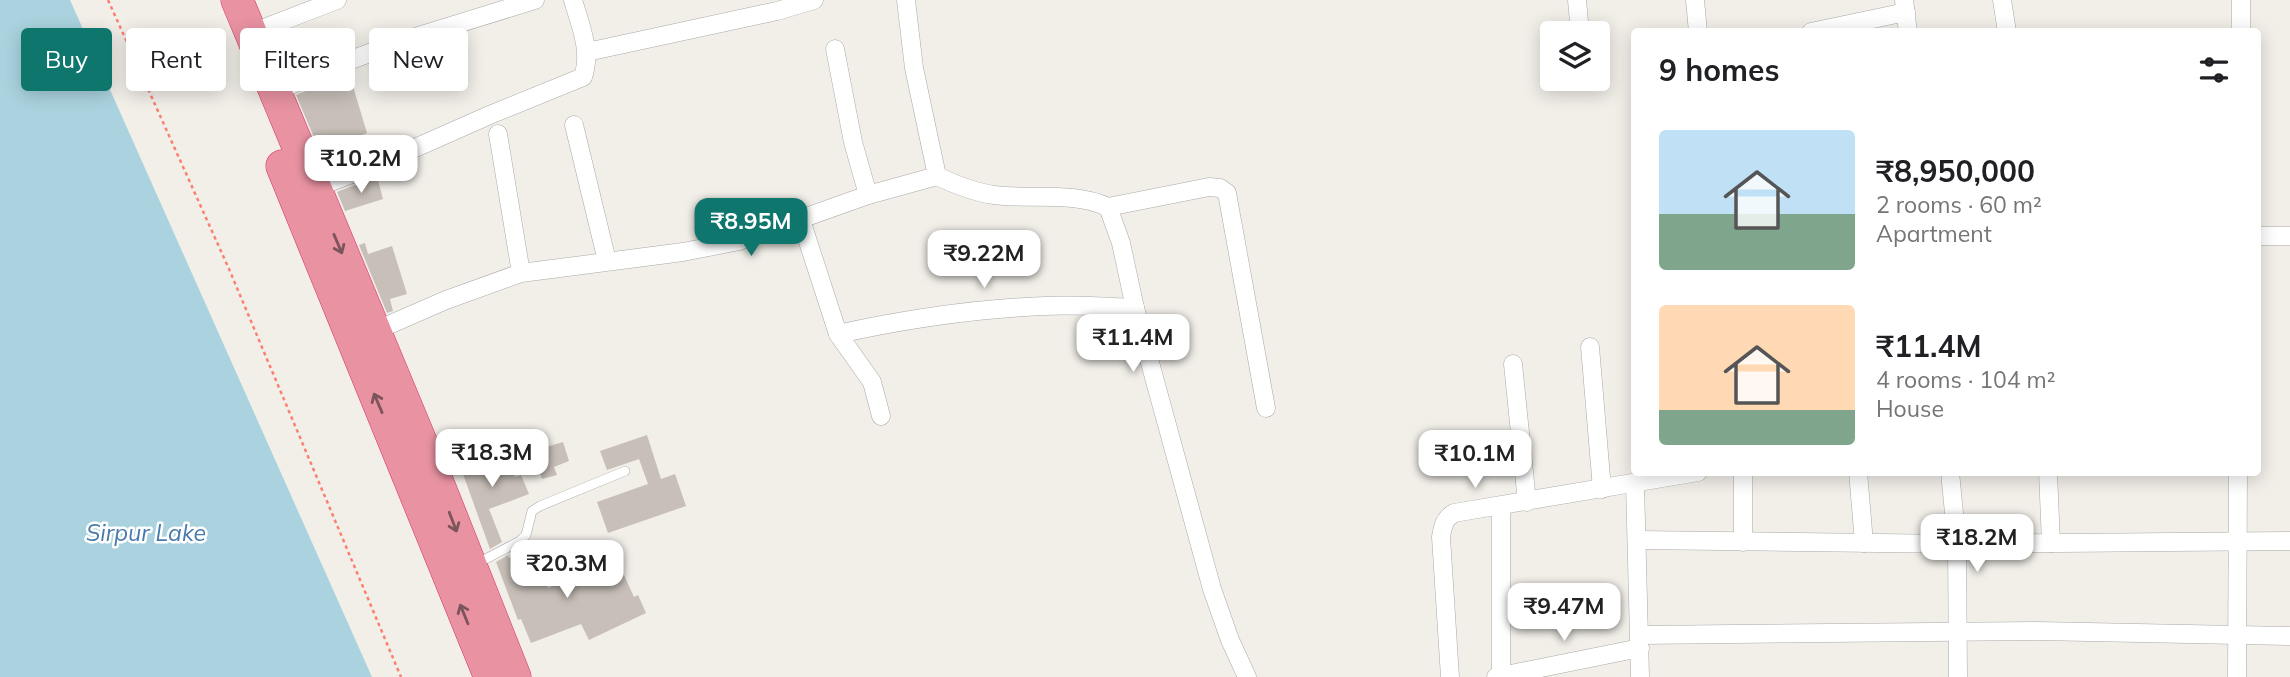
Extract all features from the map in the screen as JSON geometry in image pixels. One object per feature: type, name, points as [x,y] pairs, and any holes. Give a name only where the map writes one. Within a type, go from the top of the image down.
[{"type":"highway","points":[[213,0],[470,567],[515,677]]},
{"type":"highway","points":[[237,0],[249,28]]},
{"type":"highway","points":[[274,92],[314,188],[363,336],[490,677]]},
{"type":"street","points":[[264,28],[337,0]]},
{"type":"street","points":[[274,92],[402,41],[535,0]]},
{"type":"street","points":[[314,188],[381,163],[583,77],[587,52],[573,0]]},
{"type":"street","points":[[587,52],[777,11],[814,0]]},
{"type":"street","points":[[906,0],[914,68],[937,176]]},
{"type":"street","points":[[1577,0],[1579,21]]},
{"type":"street","points":[[1695,0],[1698,28]]},
{"type":"street","points":[[2002,0],[2006,28]]},
{"type":"street","points":[[2241,0],[2241,28]]},
{"type":"street","points":[[1825,28],[1905,6],[1908,28]]},
{"type":"street","points":[[835,49],[853,142],[868,195]]},
{"type":"street","points":[[573,125],[607,261]]},
{"type":"street","points":[[498,134],[521,273]]},
{"type":"street","points":[[363,336],[446,300],[521,273],[739,242],[868,195],[937,176],[967,190],[995,195],[1092,200],[1108,207],[1209,187],[1220,188],[1227,193],[1266,408]]},
{"type":"street","points":[[1108,207],[1121,243],[1135,308],[1212,589],[1230,640],[1247,677]]},
{"type":"street","points":[[801,220],[838,334],[872,382],[881,416]]},
{"type":"street","points":[[2261,236],[2290,236]]},
{"type":"street","points":[[838,334],[906,319],[969,311],[1045,305],[1135,308]]},
{"type":"street","points":[[1590,347],[1602,489]]},
{"type":"street","points":[[1513,364],[1527,502]]},
{"type":"street","points":[[1450,677],[1442,545],[1443,525],[1447,517],[1454,513],[1669,476]]},
{"type":"street","points":[[1742,476],[1743,542]]},
{"type":"street","points":[[1858,476],[1864,543]]},
{"type":"street","points":[[1950,476],[1957,544],[1958,677]]},
{"type":"street","points":[[2048,476],[2051,542]]},
{"type":"street","points":[[2237,677],[2238,476]]},
{"type":"street","points":[[1635,484],[1640,677]]},
{"type":"street","points":[[1501,506],[1499,676],[1524,674],[1640,641],[1958,631],[2290,635]]},
{"type":"street","points":[[1637,540],[1957,544],[2290,541]]},
{"type":"lane","points":[[470,567],[520,541],[526,535],[532,511],[540,506],[625,471]]},
{"type":"path","points":[[108,0],[229,268],[401,677]]},
{"type":"water","name":"Sirpur Lake","points":[[0,0],[70,0],[82,28],[21,28],[21,91],[111,91],[372,677],[0,677]]},
{"type":"building","points":[[306,91],[354,91],[367,133],[362,135],[368,156],[334,168],[327,146],[319,149],[296,95]]},
{"type":"building","points":[[374,178],[375,181],[378,180],[383,199],[345,211],[337,192]]},
{"type":"building","points":[[365,243],[368,254],[392,246],[407,294],[390,299],[393,311],[387,313],[359,245]]},
{"type":"building","points":[[647,435],[661,479],[675,474],[686,506],[608,533],[597,502],[648,484],[639,459],[607,470],[600,451]]},
{"type":"building","points":[[563,442],[569,461],[554,467],[557,475],[542,479],[533,451]]},
{"type":"building","points":[[497,450],[501,461],[509,458],[515,477],[521,475],[529,494],[489,509],[502,542],[490,549],[459,463]]},
{"type":"building","points":[[519,554],[523,565],[536,560],[548,588],[577,575],[575,569],[595,561],[604,584],[624,575],[634,597],[638,595],[646,613],[589,640],[581,624],[531,643],[521,619],[518,620],[496,562],[508,555],[509,558]]}]
